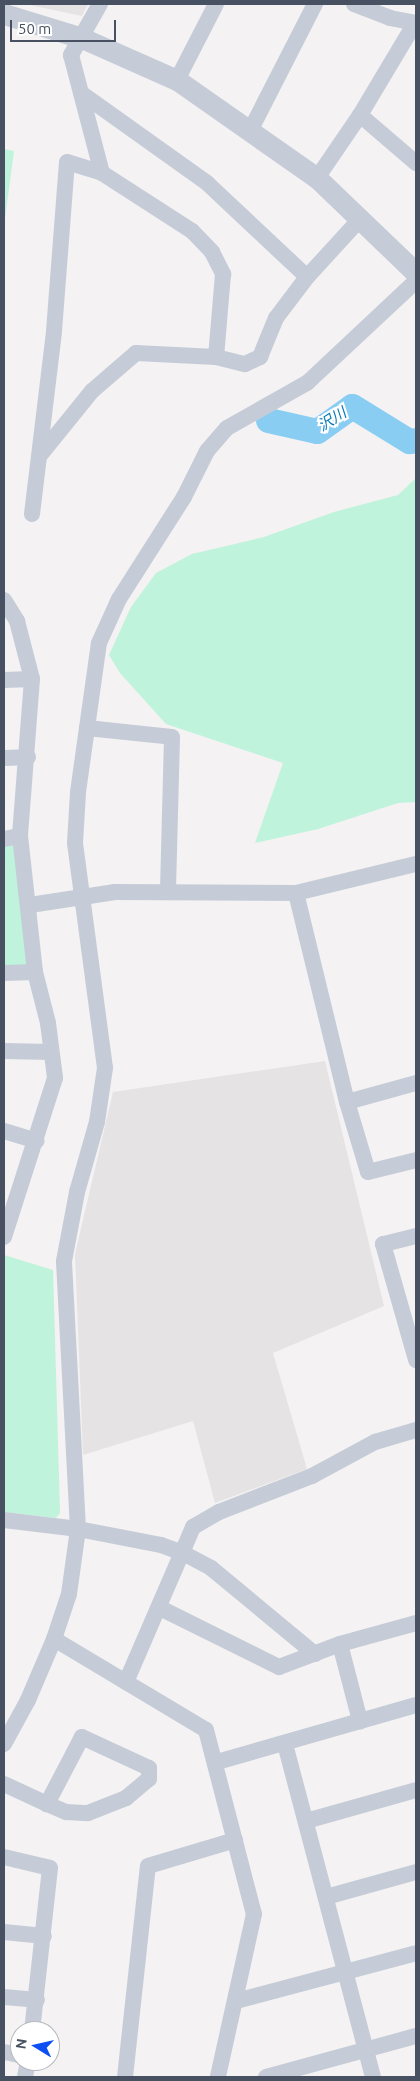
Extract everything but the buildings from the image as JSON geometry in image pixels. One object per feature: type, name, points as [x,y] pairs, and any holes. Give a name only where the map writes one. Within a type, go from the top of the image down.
[{"type":"street","points":[[100,4],[71,55],[102,173]]},
{"type":"street","points":[[176,80],[216,4]]},
{"type":"street","points":[[250,130],[315,4]]},
{"type":"street","points":[[317,178],[360,115],[416,23],[390,18],[354,4]]},
{"type":"street","points":[[4,14],[82,38],[176,80],[317,178],[361,218],[416,273]]},
{"type":"street","points":[[81,93],[207,183],[307,277]]},
{"type":"street","points":[[360,115],[416,163]]},
{"type":"street","points":[[32,514],[41,454],[67,162],[102,173],[192,231],[212,252],[223,274],[216,357]]},
{"type":"street","points":[[41,454],[92,391],[136,353],[216,357],[245,364],[260,357],[276,318],[307,277],[361,218]]},
{"type":"street","points":[[4,1744],[28,1700],[54,1639],[69,1594],[78,1529],[64,1261],[77,1192],[97,1122],[105,1068],[80,897],[75,843],[78,792],[99,643],[119,599],[184,497],[207,451],[227,428],[307,383],[416,281]]},
{"type":"street","points":[[4,600],[17,621],[32,679],[28,756],[20,836],[30,905],[36,972],[55,1078],[4,1237]]},
{"type":"street","points":[[4,680],[32,679]]},
{"type":"street","points":[[87,728],[172,737],[168,892]]},
{"type":"street","points":[[4,758],[28,756]]},
{"type":"street","points":[[4,839],[20,836]]},
{"type":"street","points":[[30,905],[80,897],[168,892],[296,893],[416,864]]},
{"type":"street","points":[[296,893],[347,1102],[368,1172],[416,1160]]},
{"type":"street","points":[[4,973],[36,972]]},
{"type":"street","points":[[4,1051],[51,1052]]},
{"type":"street","points":[[347,1102],[416,1083]]},
{"type":"street","points":[[4,1131],[36,1140]]},
{"type":"street","points":[[416,1236],[383,1244],[416,1360]]},
{"type":"street","points":[[126,1682],[184,1553],[193,1527],[219,1512],[312,1476],[375,1442],[416,1430]]},
{"type":"street","points":[[4,1520],[78,1529],[161,1545],[184,1553],[211,1568],[315,1654]]},
{"type":"street","points":[[160,1608],[279,1668],[340,1644],[416,1623]]},
{"type":"street","points":[[54,1639],[206,1730],[217,1762],[234,1840],[254,1914],[218,2077]]},
{"type":"street","points":[[340,1644],[360,1721]]},
{"type":"street","points":[[217,1762],[416,1705]]},
{"type":"street","points":[[4,1784],[47,1804],[66,1812],[88,1813],[126,1798],[149,1779],[149,1768],[82,1737],[47,1804]]},
{"type":"street","points":[[285,1744],[347,1972],[373,2077]]},
{"type":"street","points":[[306,1821],[416,1790]]},
{"type":"street","points":[[125,2077],[148,1866],[234,1840]]},
{"type":"street","points":[[4,1857],[50,1868],[34,2021]]},
{"type":"street","points":[[326,1898],[416,1872]]},
{"type":"street","points":[[4,1932],[44,1936]]},
{"type":"street","points":[[236,2001],[416,1953]]},
{"type":"street","points":[[4,1996],[37,2000]]},
{"type":"street","points":[[266,2077],[416,2036]]},
{"type":"shaded area","points":[[25,4],[88,4],[82,16]]},
{"type":"shaded area","points":[[325,1061],[384,1306],[273,1353],[307,1469],[215,1503],[193,1421],[83,1455],[75,1254],[113,1092]]},
{"type":"green space","points":[[4,149],[14,151],[4,226]]},
{"type":"green space","points":[[416,478],[416,802],[398,803],[318,829],[255,843],[283,763],[166,724],[120,673],[109,655],[131,607],[156,573],[192,554],[264,537],[334,512],[398,495]]},
{"type":"green space","points":[[18,840],[31,969],[4,969],[4,843]]},
{"type":"green space","points":[[4,1255],[53,1270],[60,1513],[56,1518],[4,1512]]},
{"type":"waterway","name":"沢川","points":[[268,420],[317,431],[352,406],[409,441],[416,440]]}]
